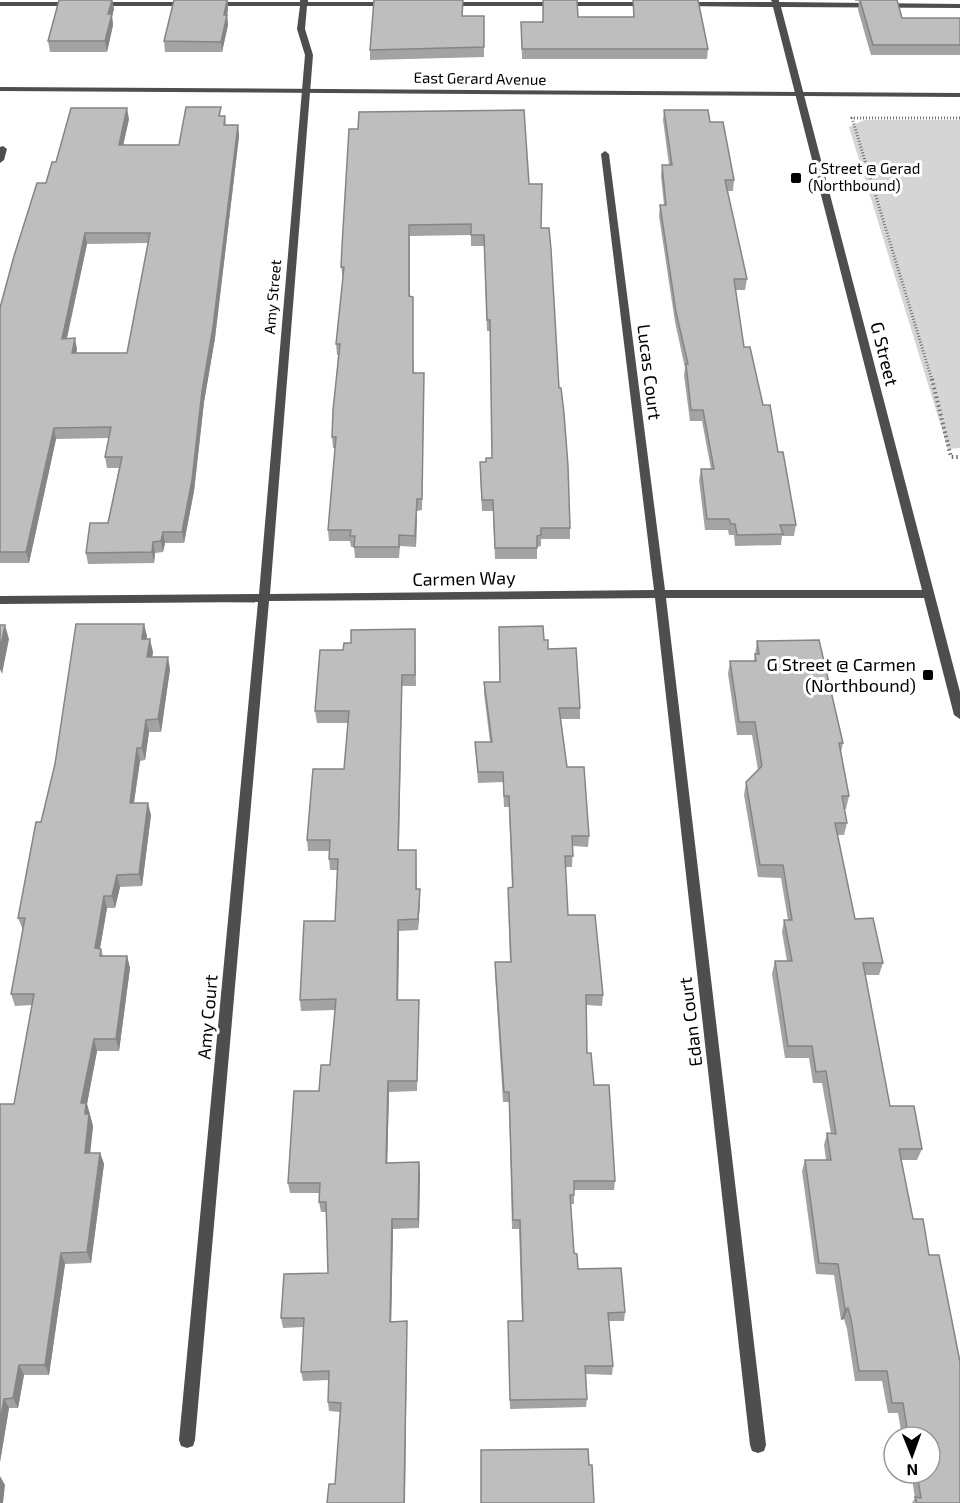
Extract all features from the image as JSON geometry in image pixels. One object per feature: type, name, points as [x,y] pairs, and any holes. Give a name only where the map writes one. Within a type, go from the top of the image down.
[{"type":"street","points":[[0,4],[304,2],[398,4]]},
{"type":"street","name":"Amy Street","points":[[264,598],[309,55],[301,29],[304,2]]},
{"type":"street","points":[[670,4],[775,2],[960,6]]},
{"type":"street","name":"G Street","points":[[775,2],[960,716]]},
{"type":"street","points":[[434,4],[658,4]]},
{"type":"street","name":"East Gerard Avenue","points":[[0,89],[960,95]]},
{"type":"street","points":[[0,160],[3,149]]},
{"type":"street","name":"Lucas Court","points":[[605,154],[660,594]]},
{"type":"street","name":"Edan Court","points":[[660,594],[758,1445]]},
{"type":"street","name":"Carmen Way","points":[[0,600],[929,594]]},
{"type":"street","name":"Amy Court","points":[[187,1440],[264,598]]},
{"type":"path","points":[[960,118],[852,118],[928,362],[951,457],[960,457]]},
{"type":"shaded area","points":[[864,120],[960,120],[960,448],[948,449],[849,127]]},
{"type":"building","points":[[59,0],[112,0],[108,14],[112,14],[105,41],[48,41]]},
{"type":"building","points":[[174,0],[227,0],[224,15],[227,15],[221,42],[164,41]]},
{"type":"building","points":[[374,0],[463,0],[462,16],[484,16],[484,47],[370,50]]},
{"type":"building","points":[[543,0],[577,0],[578,17],[634,17],[633,0],[698,0],[708,49],[522,49],[521,22],[543,22]]},
{"type":"building","points":[[860,0],[897,0],[902,18],[960,18],[960,45],[873,45]]},
{"type":"building","points":[[186,107],[221,107],[219,116],[225,116],[224,125],[238,125],[192,480],[182,532],[163,532],[161,541],[153,542],[152,552],[86,553],[90,523],[108,523],[122,457],[105,457],[111,427],[54,428],[26,552],[0,552],[0,308],[37,183],[46,183],[52,162],[56,162],[71,108],[127,108],[119,145],[179,145]],"holes":[[[85,233],[150,233],[127,353],[72,353],[75,338],[62,339]]]},
{"type":"building","points":[[524,110],[529,184],[542,184],[541,228],[549,228],[559,388],[561,388],[564,413],[568,466],[570,528],[541,528],[541,535],[537,536],[537,548],[495,548],[493,500],[482,500],[480,462],[486,462],[486,458],[492,458],[490,320],[487,320],[484,235],[471,235],[471,224],[409,225],[409,296],[413,297],[413,373],[424,373],[422,499],[417,499],[415,536],[399,535],[399,547],[354,547],[355,536],[350,536],[351,530],[328,530],[336,437],[332,437],[333,410],[340,344],[336,344],[344,267],[341,267],[349,129],[358,129],[359,112]]},
{"type":"building","points":[[664,110],[708,110],[710,122],[723,122],[734,180],[725,180],[747,279],[734,279],[744,347],[750,347],[763,405],[770,405],[778,452],[783,452],[796,525],[780,525],[783,534],[737,535],[735,524],[731,524],[729,519],[707,519],[701,469],[714,469],[703,410],[691,410],[686,364],[688,364],[676,312],[660,205],[666,205],[662,165],[672,165]]},
{"type":"building","points":[[76,624],[144,624],[142,639],[150,639],[147,657],[168,657],[158,719],[146,720],[142,748],[137,748],[130,803],[148,803],[139,874],[117,875],[112,896],[104,896],[95,948],[101,949],[100,956],[127,956],[116,1039],[94,1039],[81,1103],[86,1103],[85,1114],[89,1114],[85,1153],[100,1153],[87,1252],[61,1253],[45,1365],[19,1365],[13,1398],[4,1399],[0,1423],[0,1104],[14,1104],[34,994],[11,994],[25,918],[18,918],[36,822],[41,822],[55,764]]},
{"type":"building","points":[[0,625],[5,625],[0,650]]},
{"type":"building","points":[[543,626],[544,640],[548,640],[548,649],[576,648],[580,708],[559,708],[567,767],[584,767],[589,836],[572,836],[573,856],[565,856],[568,915],[595,915],[603,995],[586,995],[587,1053],[591,1053],[594,1085],[609,1085],[615,1181],[574,1181],[574,1195],[570,1195],[574,1253],[577,1254],[578,1269],[621,1268],[625,1312],[608,1313],[613,1366],[585,1366],[587,1399],[510,1400],[508,1321],[523,1321],[520,1220],[513,1220],[509,1092],[504,1092],[495,962],[511,962],[508,888],[513,887],[509,796],[504,796],[503,772],[478,772],[475,742],[492,742],[484,682],[500,682],[499,627]]},
{"type":"building","points":[[415,629],[415,675],[402,675],[398,850],[416,850],[416,889],[420,889],[418,919],[398,920],[397,1000],[419,1000],[417,1081],[388,1081],[386,1163],[419,1162],[418,1219],[392,1219],[390,1322],[407,1321],[404,1503],[327,1503],[329,1484],[335,1484],[341,1403],[328,1402],[329,1371],[301,1372],[304,1318],[281,1318],[284,1274],[328,1273],[326,1202],[319,1202],[320,1183],[288,1183],[294,1091],[319,1091],[321,1065],[330,1065],[336,999],[300,1000],[304,921],[335,921],[338,859],[329,859],[330,840],[307,840],[313,769],[344,769],[349,711],[315,711],[320,650],[343,650],[344,643],[351,643],[351,630]]},
{"type":"building","points":[[819,640],[843,743],[839,743],[849,796],[842,796],[847,823],[835,823],[855,919],[873,918],[883,963],[863,963],[890,1106],[914,1106],[922,1149],[899,1149],[913,1219],[923,1219],[929,1255],[939,1255],[960,1362],[960,1503],[917,1503],[915,1497],[921,1498],[919,1485],[942,1485],[942,1425],[907,1425],[903,1403],[892,1403],[887,1371],[859,1371],[851,1319],[848,1308],[845,1309],[838,1264],[819,1263],[805,1160],[831,1160],[827,1133],[836,1134],[826,1071],[816,1072],[812,1046],[788,1046],[775,961],[792,961],[784,920],[792,920],[783,865],[760,865],[746,782],[762,766],[755,722],[739,722],[730,661],[756,661],[755,654],[759,654],[757,641]]},
{"type":"building","points":[[588,1449],[589,1465],[592,1465],[594,1503],[481,1503],[481,1450]]},
{"type":"place","name":"G Street @ Gerad (Northbound)","points":[[796,178]]},
{"type":"place","name":"G Street @ Carmen (Northbound)","points":[[928,675]]}]
